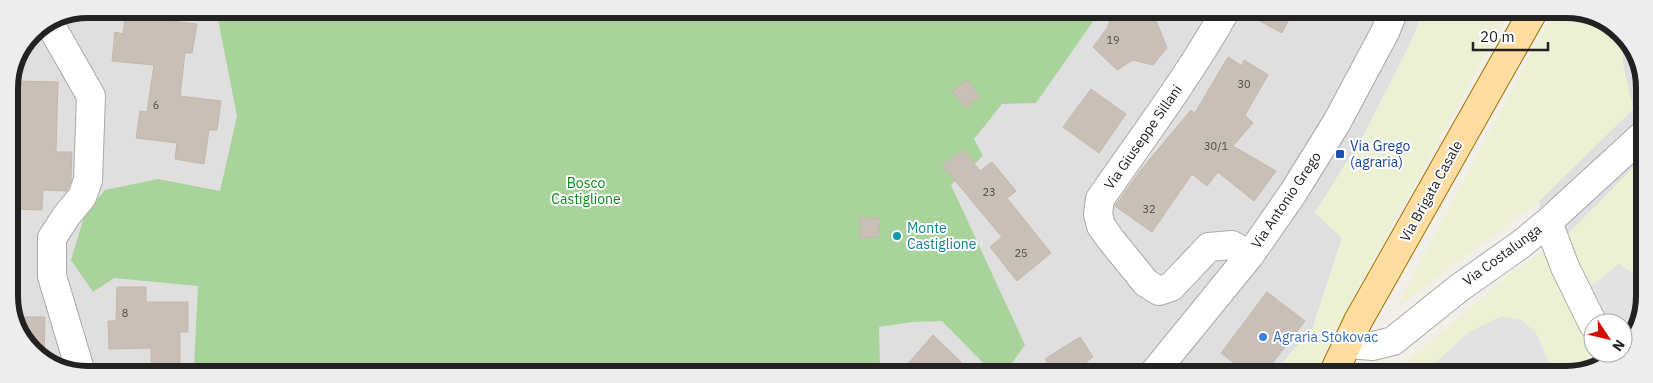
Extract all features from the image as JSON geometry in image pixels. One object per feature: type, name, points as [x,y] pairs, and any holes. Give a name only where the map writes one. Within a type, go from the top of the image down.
[{"type":"main road","name":"Via Brigata Casale","points":[[1337,365],[1471,118],[1529,18]]},
{"type":"street","name":"Via Giuseppe Sillani","points":[[1221,18],[1178,87],[1100,199],[1098,214],[1101,226],[1112,241],[1146,283],[1159,291],[1171,287],[1209,247],[1232,245],[1250,255]]},
{"type":"street","name":"Via Antonio Grego","points":[[1160,365],[1250,255],[1293,193],[1337,122],[1391,18]]},
{"type":"street","points":[[52,27],[91,96],[88,180],[82,197],[52,238],[52,276],[79,365]]},
{"type":"street","name":"Via Costalunga","points":[[1348,344],[1373,346],[1393,340],[1459,288],[1520,245],[1636,141]]},
{"type":"street","points":[[1548,222],[1565,267],[1588,313]]},
{"type":"shaded area","name":"Bosco Castiglione","points":[[87,18],[1421,18],[1410,44],[1366,131],[1315,213],[1342,238],[1313,327],[1280,365],[87,366],[74,364],[56,358],[38,345],[29,335],[19,309],[18,83],[20,69],[25,56],[41,35],[60,23]]},
{"type":"shaded area","points":[[1623,48],[1632,65],[1636,87],[1636,165],[1568,234],[1636,275],[1636,296],[1633,313],[1583,313],[1583,326],[1547,249],[1539,201],[1633,109],[1623,65]]},
{"type":"shaded area","points":[[1619,264],[1636,275],[1636,296],[1633,313],[1598,313],[1587,289]]},
{"type":"shaded area","points":[[1502,316],[1522,320],[1536,333],[1550,365],[1433,365],[1469,332]]},
{"type":"green space","name":"Bosco Castiglione","points":[[218,18],[1095,18],[1036,103],[1002,104],[974,139],[983,156],[951,185],[1025,345],[1010,365],[986,365],[942,321],[912,322],[879,327],[880,365],[194,366],[198,286],[114,278],[93,292],[71,260],[85,214],[105,190],[158,179],[220,191],[237,116]]},
{"type":"green space","points":[[1421,18],[1506,18],[1354,295],[1318,365],[1280,365],[1313,327],[1342,238],[1315,213],[1366,131],[1410,44]]},
{"type":"green space","points":[[1551,18],[1588,21],[1608,32],[1623,48],[1623,65],[1633,109],[1539,201],[1396,308]]},
{"type":"green space","points":[[1636,165],[1636,275],[1619,264],[1587,289],[1568,234]]},
{"type":"green space","points":[[1547,249],[1583,326],[1583,363],[1570,365],[1402,365],[1510,274]]},
{"type":"building","points":[[125,18],[155,18],[197,24],[192,53],[185,53],[180,96],[221,101],[217,130],[209,130],[204,164],[175,159],[177,143],[136,138],[140,111],[147,112],[154,65],[112,61],[115,32],[123,34]]},
{"type":"building","points":[[1111,18],[1155,18],[1167,48],[1153,65],[1133,60],[1117,70],[1093,47],[1108,27]]},
{"type":"building","points":[[1254,18],[1290,18],[1282,33]]},
{"type":"building","points":[[1228,57],[1242,66],[1244,60],[1268,75],[1245,115],[1253,123],[1233,146],[1276,171],[1254,201],[1218,172],[1207,186],[1192,174],[1152,232],[1115,206],[1140,171],[1191,110],[1195,113]]},
{"type":"building","points":[[968,80],[980,97],[965,108],[952,91]]},
{"type":"building","points":[[18,81],[58,82],[56,152],[72,152],[71,181],[67,191],[43,190],[42,210],[18,209]]},
{"type":"building","points":[[1091,89],[1126,114],[1099,153],[1063,127]]},
{"type":"building","points":[[964,150],[980,171],[992,162],[1016,191],[1007,198],[1051,253],[1017,281],[990,247],[1002,237],[942,165]]},
{"type":"building","points":[[861,217],[880,219],[878,237],[859,238]]},
{"type":"building","points":[[117,287],[146,287],[146,302],[188,302],[188,332],[180,332],[180,366],[151,366],[151,348],[109,349],[108,321],[116,321]]},
{"type":"building","name":"Agraria Stokovac","points":[[1267,292],[1305,321],[1271,365],[1237,365],[1221,353]]},
{"type":"building","points":[[21,317],[45,317],[44,350],[29,335]]},
{"type":"building","points":[[933,335],[961,362],[958,365],[906,365]]},
{"type":"building","points":[[1080,337],[1093,357],[1086,362],[1088,365],[1049,365],[1045,359]]},
{"type":"place","name":"Via Grego (agraria)","points":[[1340,154]]},
{"type":"place","name":"Monte Castiglione","points":[[897,236]]},
{"type":"place","name":"Agraria Stokovac","points":[[1263,337]]}]
